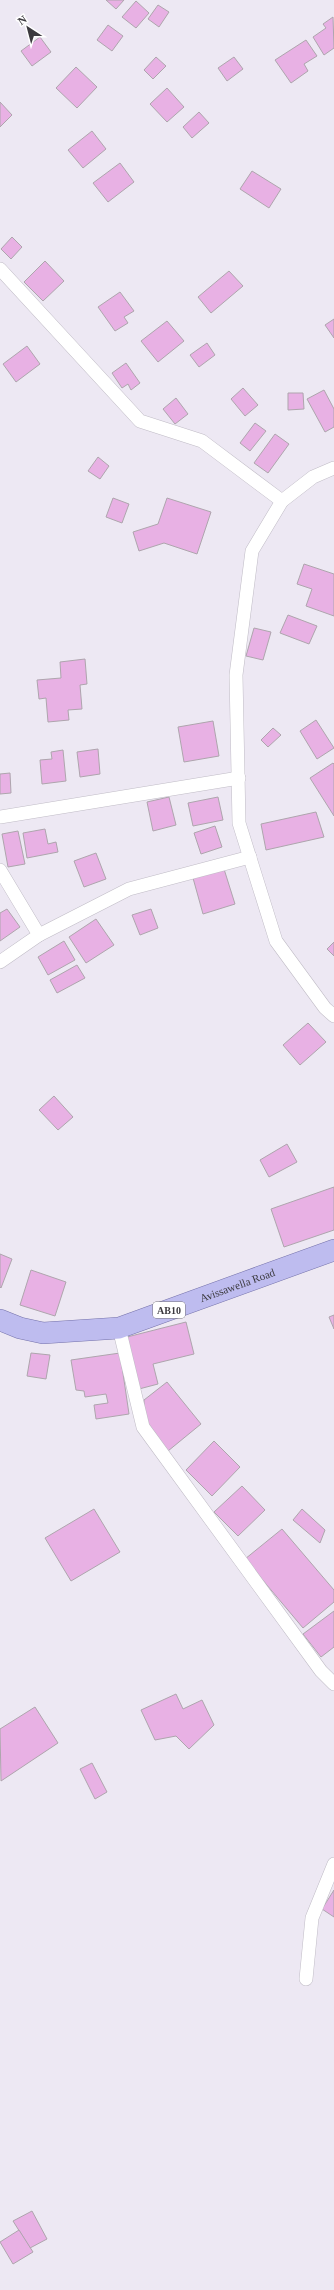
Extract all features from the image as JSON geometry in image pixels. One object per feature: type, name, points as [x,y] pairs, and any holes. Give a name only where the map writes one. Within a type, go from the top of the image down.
[{"type":"main road","name":"Avissawella Road","points":[[0,1320],[20,1328],[43,1333],[119,1328],[334,1250]]},
{"type":"street","points":[[0,269],[140,421],[202,441],[282,501]]},
{"type":"street","points":[[334,468],[313,477],[282,501],[252,551],[236,675],[240,823],[276,941],[325,1008],[334,1016]]},
{"type":"street","points":[[0,817],[239,778]]},
{"type":"street","points":[[0,962],[39,935],[129,889],[250,857]]},
{"type":"street","points":[[0,870],[39,935]]},
{"type":"street","points":[[119,1328],[143,1426],[321,1671],[334,1684]]},
{"type":"street","points":[[306,1979],[312,1918],[334,1864]]},
{"type":"building","points":[[106,0],[124,0],[116,9]]},
{"type":"building","points":[[136,1],[149,13],[136,28],[122,17]]},
{"type":"building","points":[[158,5],[169,12],[159,27],[148,19]]},
{"type":"building","points":[[333,17],[334,48],[324,55],[313,37],[326,28],[323,24]]},
{"type":"building","points":[[108,25],[123,36],[112,51],[97,40]]},
{"type":"building","points":[[40,37],[51,52],[32,66],[21,51]]},
{"type":"building","points":[[306,40],[317,56],[304,64],[308,71],[291,83],[275,60]]},
{"type":"building","points":[[156,57],[166,66],[153,79],[144,70]]},
{"type":"building","points":[[234,57],[243,69],[227,81],[218,68]]},
{"type":"building","points":[[76,67],[97,87],[77,108],[56,88]]},
{"type":"building","points":[[167,88],[184,107],[167,122],[150,104]]},
{"type":"building","points":[[0,102],[12,115],[0,127]]},
{"type":"building","points":[[199,112],[209,123],[192,138],[183,127]]},
{"type":"building","points":[[92,131],[106,149],[83,168],[68,150]]},
{"type":"building","points":[[120,163],[134,182],[108,202],[93,183]]},
{"type":"building","points":[[252,171],[281,189],[269,208],[240,189]]},
{"type":"building","points":[[12,237],[22,247],[11,259],[1,249]]},
{"type":"building","points":[[45,261],[64,281],[43,301],[24,282]]},
{"type":"building","points":[[229,271],[243,286],[211,313],[198,297]]},
{"type":"building","points":[[120,292],[134,311],[124,317],[128,323],[115,331],[98,307]]},
{"type":"building","points":[[334,319],[334,338],[325,325]]},
{"type":"building","points":[[167,321],[184,341],[158,362],[141,341]]},
{"type":"building","points":[[207,343],[215,355],[199,367],[190,355]]},
{"type":"building","points":[[27,346],[40,364],[16,382],[3,364]]},
{"type":"building","points":[[126,363],[140,383],[131,390],[128,384],[122,388],[112,373]]},
{"type":"building","points":[[243,388],[258,405],[245,416],[231,399]]},
{"type":"building","points":[[324,390],[334,409],[334,427],[325,432],[307,399]]},
{"type":"building","points":[[288,393],[303,393],[304,409],[288,410]]},
{"type":"building","points":[[176,398],[188,414],[175,424],[163,409]]},
{"type":"building","points":[[255,423],[266,431],[250,451],[240,443]]},
{"type":"building","points":[[275,434],[289,444],[268,473],[254,463]]},
{"type":"building","points":[[98,457],[109,466],[100,479],[88,471]]},
{"type":"building","points":[[113,498],[129,504],[122,523],[106,517]]},
{"type":"building","points":[[167,498],[211,512],[197,554],[164,543],[139,551],[133,532],[158,524]]},
{"type":"building","points":[[304,564],[334,574],[334,616],[306,606],[312,589],[297,584]]},
{"type":"building","points":[[288,615],[317,626],[309,644],[280,633]]},
{"type":"building","points":[[254,628],[271,632],[263,660],[246,656]]},
{"type":"building","points":[[85,659],[87,684],[80,685],[82,709],[68,710],[69,720],[48,722],[46,698],[39,699],[37,680],[61,678],[60,662]]},
{"type":"building","points":[[316,720],[334,748],[317,759],[300,731]]},
{"type":"building","points":[[213,721],[219,756],[184,762],[178,727]]},
{"type":"building","points":[[273,728],[281,735],[268,747],[261,740]]},
{"type":"building","points":[[98,749],[100,774],[80,777],[77,752]]},
{"type":"building","points":[[63,750],[66,781],[42,784],[40,760],[52,759],[51,752]]},
{"type":"building","points":[[333,763],[334,764],[334,816],[310,778]]},
{"type":"building","points":[[10,773],[11,793],[0,794],[0,774]]},
{"type":"building","points":[[169,797],[176,825],[153,831],[147,802]]},
{"type":"building","points":[[218,797],[223,820],[193,826],[188,803]]},
{"type":"building","points":[[316,812],[324,837],[266,850],[261,824]]},
{"type":"building","points":[[215,826],[222,847],[201,854],[194,833]]},
{"type":"building","points":[[45,829],[48,844],[56,842],[58,852],[27,858],[23,833]]},
{"type":"building","points":[[18,831],[25,864],[8,867],[2,834]]},
{"type":"building","points":[[96,853],[106,879],[84,887],[74,861]]},
{"type":"building","points":[[224,869],[235,904],[203,914],[193,878]]},
{"type":"building","points":[[7,909],[20,927],[0,941],[0,913]]},
{"type":"building","points":[[151,909],[158,928],[140,935],[132,915]]},
{"type":"building","points":[[96,919],[114,945],[86,963],[69,937]]},
{"type":"building","points":[[64,941],[75,960],[48,975],[38,957]]},
{"type":"building","points":[[334,942],[334,956],[327,949]]},
{"type":"building","points":[[77,965],[85,978],[57,993],[50,980]]},
{"type":"building","points":[[308,1023],[326,1042],[300,1065],[283,1045]]},
{"type":"building","points":[[54,1096],[73,1117],[58,1130],[39,1110]]},
{"type":"building","points":[[287,1144],[297,1162],[269,1177],[260,1160]]},
{"type":"building","points":[[334,1187],[334,1230],[284,1247],[271,1209]]},
{"type":"building","points":[[0,1254],[12,1259],[1,1288],[0,1287]]},
{"type":"building","points":[[31,1270],[66,1282],[55,1316],[20,1305]]},
{"type":"building","points":[[334,1315],[334,1329],[329,1317]]},
{"type":"building","points":[[186,1322],[194,1354],[153,1364],[158,1384],[139,1389],[127,1337]]},
{"type":"building","points":[[31,1353],[50,1355],[46,1379],[27,1376]]},
{"type":"building","points":[[120,1353],[129,1414],[96,1419],[94,1405],[108,1403],[106,1394],[85,1397],[84,1391],[76,1390],[71,1360]]},
{"type":"building","points":[[167,1382],[201,1424],[168,1451],[147,1425],[144,1416],[144,1400]]},
{"type":"building","points":[[214,1441],[240,1467],[212,1496],[186,1470]]},
{"type":"building","points":[[242,1486],[265,1510],[238,1536],[214,1512]]},
{"type":"building","points":[[94,1509],[120,1552],[71,1581],[45,1538]]},
{"type":"building","points":[[302,1509],[325,1530],[320,1543],[293,1520]]},
{"type":"building","points":[[282,1529],[334,1590],[334,1602],[303,1628],[245,1559]]},
{"type":"building","points":[[334,1611],[334,1647],[321,1657],[303,1634]]},
{"type":"building","points":[[176,1694],[183,1709],[202,1700],[214,1725],[189,1749],[176,1736],[155,1740],[141,1710]]},
{"type":"building","points":[[35,1707],[58,1743],[1,1781],[0,1729]]},
{"type":"building","points":[[92,1763],[107,1792],[95,1799],[80,1769]]},
{"type":"building","points":[[334,1890],[334,1917],[322,1909]]},
{"type":"building","points":[[32,2211],[47,2239],[30,2248],[13,2221]]},
{"type":"building","points":[[19,2230],[33,2252],[13,2264],[0,2242]]}]
